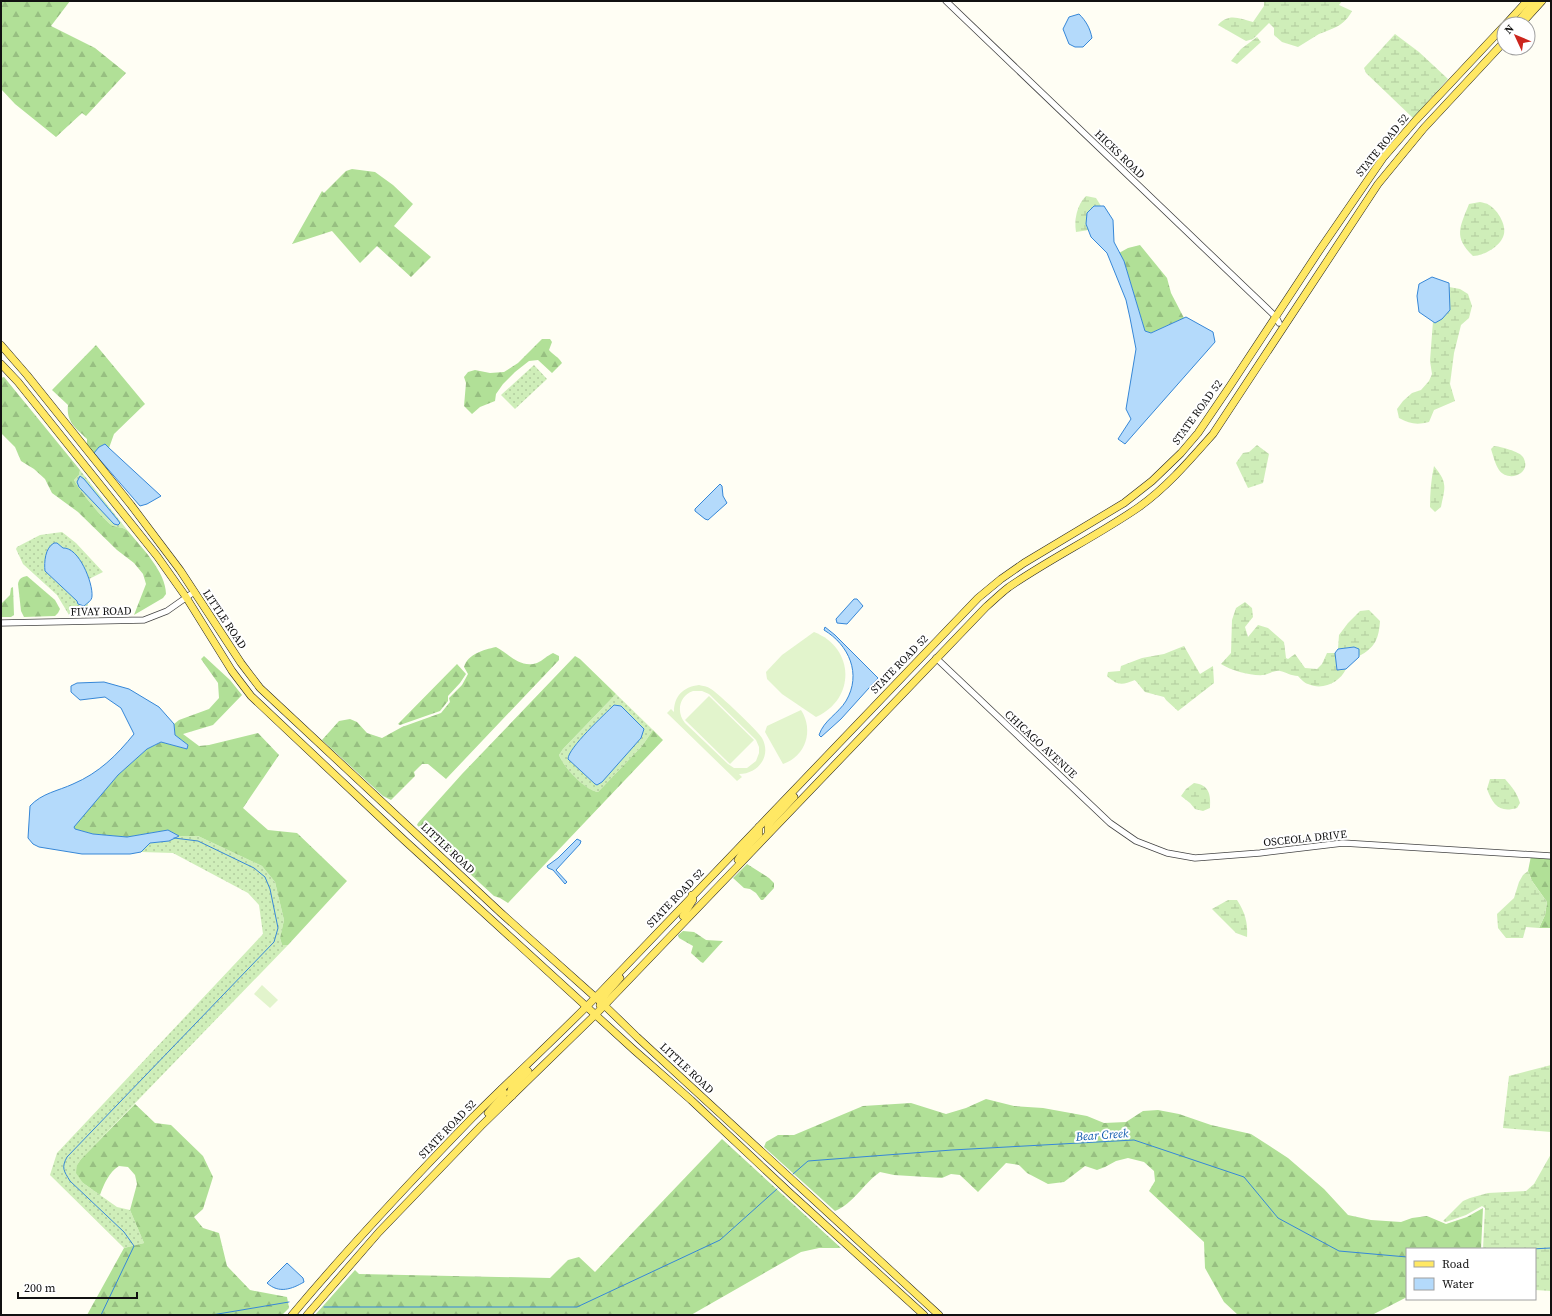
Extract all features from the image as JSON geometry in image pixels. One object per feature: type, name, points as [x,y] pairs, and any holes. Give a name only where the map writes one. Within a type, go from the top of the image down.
[{"type":"main road","name":"STATE ROAD 52","points":[[1513,16],[1527,1]]},
{"type":"main road","points":[[1522,16],[1535,1]]},
{"type":"main road","points":[[1528,16],[1542,1]]},
{"type":"main road","name":"STATE ROAD 52","points":[[307,1315],[379,1232],[482,1124],[596,1014],[601,1001],[623,975],[631,960],[978,598],[1001,578],[1024,563],[1124,503],[1157,476],[1181,452],[1200,430],[1278,320],[1356,197],[1387,154],[1416,120],[1496,35]]},
{"type":"main road","name":"STATE ROAD 52","points":[[292,1315],[371,1224],[473,1117],[587,1006],[601,1001],[670,936],[986,607],[1008,588],[1139,506],[1174,476],[1209,439],[1378,184],[1424,128],[1496,51]]},
{"type":"main road","name":"LITTLE ROAD","points":[[1,345],[27,375],[131,505],[180,570],[241,663],[260,688],[496,908],[601,1001],[637,1037],[939,1315]]},
{"type":"main road","name":"LITTLE ROAD","points":[[1,364],[18,382],[157,556],[186,597],[232,671],[251,696],[393,831],[596,1014],[924,1315]]},
{"type":"main road","points":[[1200,430],[1209,439]]},
{"type":"main road","points":[[768,833],[770,823],[797,794],[800,784]]},
{"type":"main road","points":[[725,878],[745,849],[758,834],[759,827]]},
{"type":"main road","points":[[670,936],[674,927],[690,906],[693,900],[692,895],[709,895]]},
{"type":"main road","points":[[512,1096],[510,1090],[531,1068],[534,1059]]},
{"type":"main road","points":[[482,1124],[487,1114],[503,1096],[504,1093],[502,1089]]},
{"type":"street","name":"HICKS ROAD","points":[[946,1],[1278,320]]},
{"type":"street","name":"FIVAY ROAD","points":[[1,623],[144,620],[166,611],[194,592]]},
{"type":"street","name":"CHICAGO AVENUE","points":[[936,658],[1110,823],[1136,841]]},
{"type":"street","name":"OSCEOLA DRIVE","points":[[1136,841],[1167,853],[1195,858],[1260,853],[1343,843],[1551,856]]},
{"type":"green space","points":[[1,1],[70,1],[51,26],[95,48],[126,73],[86,116],[82,113],[56,137],[15,104],[1,89]]},
{"type":"green space","points":[[1264,1],[1342,1],[1339,5],[1352,11],[1346,20],[1338,26],[1319,34],[1298,47],[1282,42],[1274,35],[1274,28],[1269,23],[1253,39],[1246,41],[1218,25],[1222,21],[1230,18],[1238,18],[1253,22],[1264,6]]},
{"type":"green space","points":[[1395,34],[1419,52],[1448,79],[1413,118],[1366,73],[1364,68]]},
{"type":"green space","points":[[1257,37],[1261,42],[1237,64],[1231,61],[1241,49]]},
{"type":"green space","points":[[352,169],[375,172],[393,185],[413,204],[394,226],[431,257],[411,277],[377,246],[360,263],[332,231],[292,244],[322,191],[324,193],[346,171]]},
{"type":"green space","points":[[1086,196],[1096,198],[1101,206],[1094,206],[1086,224],[1089,230],[1076,232],[1075,222],[1077,212],[1080,204]]},
{"type":"green space","points":[[1480,202],[1488,204],[1496,211],[1503,224],[1504,233],[1501,241],[1490,250],[1477,256],[1473,256],[1463,243],[1460,232],[1469,204]]},
{"type":"green space","points":[[1140,245],[1167,278],[1171,293],[1184,318],[1151,333],[1145,331],[1124,261],[1119,253],[1128,248]]},
{"type":"green space","points":[[1449,287],[1460,289],[1468,294],[1472,306],[1469,318],[1461,325],[1454,353],[1450,384],[1455,401],[1434,410],[1429,422],[1417,424],[1410,423],[1399,418],[1397,409],[1412,393],[1421,390],[1429,381],[1432,374],[1430,361],[1433,321],[1435,323],[1450,300]]},
{"type":"green space","points":[[542,339],[550,339],[552,342],[549,350],[562,363],[552,373],[538,360],[529,361],[503,384],[496,394],[495,401],[480,407],[472,414],[464,406],[466,383],[464,377],[468,372],[475,370],[490,373],[504,372],[518,363]]},
{"type":"green space","points":[[96,345],[145,404],[114,434],[109,448],[105,444],[99,447],[94,453],[87,444],[87,439],[70,420],[68,405],[52,390]]},
{"type":"green space","points":[[534,365],[547,379],[515,409],[501,395]]},
{"type":"green space","points":[[4,377],[80,470],[79,475],[74,480],[98,512],[113,526],[126,529],[158,569],[165,586],[166,594],[163,598],[134,615],[146,584],[143,574],[134,563],[117,550],[78,512],[52,493],[45,479],[34,469],[21,461],[15,447],[1,433],[1,378]]},
{"type":"green space","points":[[1257,445],[1269,454],[1263,483],[1248,488],[1236,463],[1243,453],[1249,452]]},
{"type":"green space","points":[[1494,446],[1510,450],[1521,455],[1525,463],[1525,468],[1522,472],[1513,476],[1503,474],[1499,470],[1494,460],[1491,449]]},
{"type":"green space","points":[[1434,466],[1442,477],[1444,485],[1444,495],[1441,507],[1435,512],[1430,507]]},
{"type":"green space","points":[[80,470],[128,531],[126,529],[113,526],[109,523],[86,497],[74,480],[79,475]]},
{"type":"green space","points":[[62,532],[76,543],[103,572],[89,579],[77,556],[70,550],[57,543],[48,550],[44,564],[45,571],[77,601],[80,606],[84,606],[88,603],[88,614],[69,615],[57,595],[23,564],[16,549],[17,547],[40,535]]},
{"type":"green space","points":[[27,576],[55,600],[60,609],[55,616],[24,617],[21,611],[18,584],[21,578]]},
{"type":"green space","points":[[13,587],[14,615],[11,617],[1,617],[1,604],[10,595],[11,588]]},
{"type":"green space","points":[[1245,602],[1252,608],[1253,617],[1245,627],[1248,637],[1258,625],[1268,628],[1284,642],[1286,658],[1288,659],[1295,654],[1305,668],[1317,669],[1322,664],[1327,653],[1335,653],[1337,670],[1346,669],[1340,678],[1325,686],[1314,686],[1303,681],[1298,676],[1278,671],[1264,675],[1253,675],[1236,671],[1221,664],[1231,653],[1232,620],[1236,608]]},
{"type":"green space","points":[[1369,610],[1380,621],[1379,633],[1369,650],[1359,656],[1359,649],[1354,647],[1338,649],[1339,635],[1348,623],[1360,611]]},
{"type":"green space","points":[[814,632],[827,640],[837,650],[843,661],[845,674],[844,686],[838,698],[829,709],[816,717],[782,694],[767,679],[766,672],[782,655]]},
{"type":"green space","points":[[1184,646],[1200,674],[1213,666],[1214,683],[1178,711],[1164,697],[1145,692],[1135,680],[1120,684],[1114,682],[1107,676],[1108,672],[1120,671],[1121,666],[1142,658],[1164,654]]},
{"type":"green space","points":[[496,647],[515,660],[525,664],[537,663],[553,653],[559,656],[559,660],[446,779],[428,764],[422,764],[414,772],[415,776],[391,800],[383,796],[322,740],[339,721],[350,719],[357,722],[367,733],[382,738],[402,727],[441,713],[450,702],[449,698],[462,685],[468,674],[464,667],[469,659],[481,651]]},
{"type":"green space","points":[[204,656],[230,680],[242,695],[213,725],[183,734],[199,746],[258,733],[279,755],[243,808],[268,830],[297,833],[347,881],[288,945],[282,945],[280,938],[284,920],[275,882],[262,866],[198,836],[179,836],[168,830],[127,837],[93,834],[75,829],[73,827],[118,775],[147,749],[161,742],[187,749],[188,745],[175,735],[174,724],[179,720],[209,709],[219,698],[218,683],[201,659]]},
{"type":"green space","points":[[575,656],[616,694],[559,755],[565,766],[581,783],[598,792],[642,746],[653,730],[663,740],[508,903],[494,896],[417,825],[462,774]]},
{"type":"green space","points":[[457,664],[466,674],[448,696],[448,701],[440,711],[400,725],[398,724]]},
{"type":"green space","points":[[699,685],[710,688],[730,705],[762,738],[765,745],[765,751],[761,763],[752,771],[739,774],[742,777],[737,781],[667,713],[671,709],[674,712],[674,706],[680,693],[693,686]],"holes":[[[693,691],[702,691],[709,694],[756,740],[759,747],[759,753],[756,761],[747,768],[734,768],[728,764],[682,719],[680,714],[680,705],[682,700],[688,693]]]},
{"type":"green space","points":[[616,694],[653,730],[642,746],[598,792],[587,787],[575,778],[565,766],[559,755]]},
{"type":"green space","points":[[709,696],[754,740],[730,764],[685,720]]},
{"type":"green space","points":[[801,710],[807,726],[806,742],[797,755],[783,764],[765,732],[767,726]]},
{"type":"green space","points":[[1490,779],[1505,779],[1519,799],[1520,803],[1517,808],[1501,808],[1494,803],[1487,789]]},
{"type":"green space","points":[[1194,783],[1203,786],[1208,791],[1210,808],[1203,811],[1195,809],[1181,796],[1186,789]]},
{"type":"green space","points":[[179,836],[198,836],[262,866],[275,882],[284,920],[280,938],[282,945],[288,945],[81,1159],[77,1165],[83,1183],[117,1207],[130,1210],[144,1243],[124,1248],[50,1175],[57,1153],[263,934],[259,905],[248,893],[173,853],[141,852],[150,843],[169,841]]},
{"type":"green space","points":[[1531,856],[1551,858],[1551,928],[1539,928],[1545,915],[1547,902],[1532,881],[1528,871]]},
{"type":"green space","points":[[747,864],[769,878],[774,883],[774,888],[763,900],[761,900],[756,893],[750,889],[744,888],[733,878]]},
{"type":"green space","points":[[1528,871],[1532,881],[1547,902],[1545,915],[1539,928],[1526,927],[1523,938],[1506,938],[1498,928],[1497,914],[1514,898],[1519,882],[1523,875]]},
{"type":"green space","points":[[1228,900],[1237,900],[1242,909],[1247,927],[1247,937],[1236,933],[1212,909]]},
{"type":"green space","points":[[683,931],[694,932],[706,940],[723,941],[703,963],[691,953],[693,946],[679,938],[678,935]]},
{"type":"green space","points":[[262,985],[278,1000],[270,1008],[254,994]]},
{"type":"green space","points":[[1551,1065],[1551,1132],[1503,1128],[1509,1076]]},
{"type":"green space","points":[[986,1099],[1014,1106],[1043,1108],[1087,1116],[1104,1123],[1126,1122],[1143,1111],[1158,1110],[1179,1114],[1211,1125],[1251,1134],[1288,1158],[1324,1189],[1348,1215],[1371,1220],[1401,1222],[1412,1218],[1427,1216],[1446,1224],[1467,1217],[1483,1208],[1481,1248],[1406,1248],[1406,1298],[1372,1315],[1238,1315],[1224,1302],[1205,1268],[1204,1242],[1149,1191],[1155,1181],[1154,1171],[1144,1162],[1128,1158],[1116,1161],[1097,1170],[1085,1166],[1064,1182],[1048,1184],[1027,1173],[1019,1165],[1006,1163],[978,1192],[960,1175],[951,1174],[942,1178],[894,1175],[880,1172],[847,1204],[835,1211],[764,1147],[766,1142],[778,1135],[794,1135],[863,1106],[911,1103],[946,1114],[966,1108]]},
{"type":"green space","points":[[135,1104],[155,1123],[171,1125],[203,1156],[213,1177],[203,1209],[194,1217],[203,1228],[219,1233],[227,1266],[250,1290],[287,1297],[289,1308],[282,1315],[87,1315],[124,1248],[144,1243],[130,1210],[137,1184],[135,1175],[128,1167],[119,1166],[110,1175],[100,1195],[83,1183],[76,1173],[77,1165],[81,1159]]},
{"type":"green space","points":[[722,1139],[841,1248],[819,1248],[801,1252],[691,1315],[315,1315],[355,1270],[359,1274],[550,1278],[568,1260],[579,1257],[595,1272]]},
{"type":"green space","points":[[1551,1154],[1551,1291],[1536,1290],[1536,1248],[1483,1248],[1485,1208],[1482,1206],[1466,1215],[1446,1222],[1443,1221],[1463,1201],[1470,1198],[1488,1193],[1526,1191],[1534,1184]]},
{"type":"water","points":[[1079,14],[1084,19],[1092,38],[1083,47],[1075,47],[1069,44],[1063,29],[1069,17]]},
{"type":"water","points":[[1094,206],[1104,206],[1113,220],[1114,242],[1124,261],[1145,331],[1151,333],[1186,317],[1213,332],[1215,342],[1125,444],[1118,439],[1131,419],[1126,409],[1136,349],[1126,300],[1107,253],[1091,237],[1086,224],[1087,213]]},
{"type":"water","points":[[1432,277],[1449,283],[1450,310],[1442,319],[1435,323],[1419,312],[1417,296],[1419,284]]},
{"type":"water","points":[[105,444],[161,496],[147,504],[140,506],[94,453],[99,447]]},
{"type":"water","points":[[80,476],[117,519],[120,523],[118,525],[114,524],[79,487],[77,482]]},
{"type":"water","points":[[720,484],[722,486],[723,496],[727,503],[708,520],[705,519],[695,511],[695,509]]},
{"type":"water","points":[[54,543],[57,543],[63,548],[69,549],[74,553],[84,567],[92,590],[92,598],[84,606],[78,604],[77,601],[45,571],[47,552]]},
{"type":"water","points":[[854,599],[857,599],[863,606],[847,624],[837,623],[836,619]]},
{"type":"water","points":[[825,627],[878,678],[841,719],[821,737],[819,735],[824,725],[846,701],[851,691],[853,681],[853,671],[846,652],[833,636],[824,630]]},
{"type":"water","points":[[1354,647],[1359,649],[1359,657],[1346,669],[1337,670],[1335,653],[1338,649]]},
{"type":"water","points":[[104,682],[129,689],[159,707],[174,724],[175,735],[188,745],[187,749],[161,742],[147,749],[118,775],[74,827],[75,829],[93,834],[127,837],[168,830],[179,836],[169,841],[150,843],[141,852],[130,854],[82,854],[39,847],[33,844],[28,838],[30,806],[45,795],[82,780],[99,769],[121,749],[134,734],[121,708],[105,697],[80,700],[71,692],[71,686],[77,683]]},
{"type":"water","points":[[614,705],[621,706],[644,729],[641,738],[602,782],[597,785],[568,759],[580,739]]},
{"type":"water","points":[[577,839],[581,841],[580,844],[556,870],[567,882],[565,884],[553,870],[547,866],[558,858]]},
{"type":"water","points":[[287,1263],[303,1278],[304,1282],[295,1287],[286,1289],[276,1288],[267,1283]]},
{"type":"waterway","points":[[101,1315],[134,1246],[124,1232],[70,1181],[64,1169],[65,1161],[67,1157],[274,942],[278,928],[270,889],[265,877],[254,868],[198,841],[174,838]]},
{"type":"waterway","name":"Bear Creek","points":[[793,1174],[808,1161],[952,1150],[1134,1140],[1244,1177],[1278,1218],[1339,1251],[1406,1257]]},
{"type":"waterway","points":[[324,1307],[577,1307],[720,1240],[777,1189]]},
{"type":"waterway","name":"Bear Creek","points":[[1536,1249],[1551,1248]]},
{"type":"waterway","name":"Bear Creek","points":[[212,1315],[289,1302]]}]
